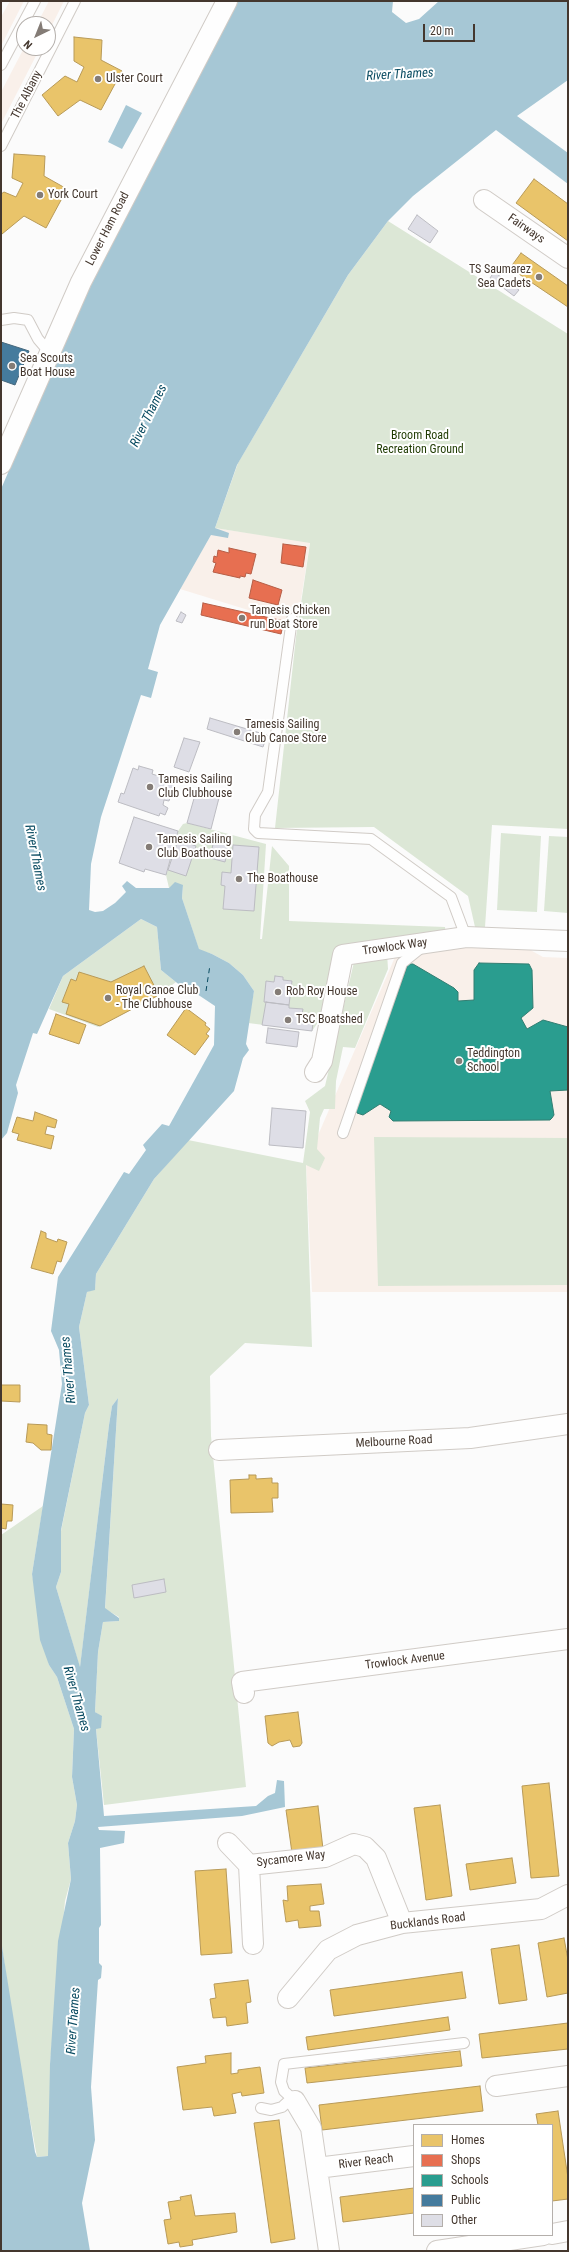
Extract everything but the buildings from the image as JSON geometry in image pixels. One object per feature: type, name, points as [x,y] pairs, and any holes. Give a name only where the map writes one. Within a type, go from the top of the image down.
[{"type":"street","name":"Lower Ham Road","points":[[1,464],[88,268],[227,1]]},
{"type":"street","name":"Fairways","points":[[484,200],[568,258]]},
{"type":"street","name":"Trowlock Way","points":[[315,1072],[322,1061],[343,955],[466,937],[568,941]]},
{"type":"street","name":"Melbourne Road","points":[[219,1450],[470,1438],[568,1424]]},
{"type":"street","name":"Trowlock Avenue","points":[[242,1683],[568,1639]]},
{"type":"street","name":"Sycamore Way","points":[[228,1843],[249,1865],[253,1944]]},
{"type":"street","name":"Sycamore Way","points":[[249,1865],[325,1857],[354,1844],[365,1847],[376,1858],[402,1923]]},
{"type":"street","name":"Bucklands Road","points":[[288,1998],[328,1950],[357,1935],[402,1923],[540,1909],[568,1895]]},
{"type":"street","points":[[496,2086],[568,2076]]},
{"type":"street","points":[[293,2100],[311,2128],[329,2251]]},
{"type":"street","name":"River Reach","points":[[317,2168],[413,2156]]},
{"type":"street","points":[[553,2234],[568,2231]]},
{"type":"street","points":[[437,2251],[536,2236]]},
{"type":"lane","points":[[1,65],[35,1]]},
{"type":"lane","name":"The Albany","points":[[1,146],[75,1]]},
{"type":"lane","points":[[1,320],[14,318],[28,320],[38,339],[50,353]]},
{"type":"lane","points":[[292,619],[268,792],[255,815],[254,829],[258,833],[371,839],[451,897],[466,937]]},
{"type":"lane","points":[[343,1133],[402,963],[428,942]]},
{"type":"lane","points":[[260,2108],[271,2110],[282,2107],[293,2100],[284,2091],[281,2082],[284,2064],[464,2043]]},
{"type":"shaded area","points":[[10,1],[24,1],[1,46],[1,17]]},
{"type":"shaded area","points":[[49,1],[64,1],[56,17],[41,16]]},
{"type":"shaded area","points":[[20,56],[36,56],[1,124],[1,92]]},
{"type":"shaded area","points":[[215,528],[310,542],[297,625],[180,589]]},
{"type":"shaded area","name":"Teddington School","points":[[525,947],[543,957],[568,958],[568,1292],[312,1292],[306,1163],[395,957],[460,948]]},
{"type":"green space","name":"Broom Road Recreation Ground","points":[[388,221],[568,334],[568,829],[492,825],[485,927],[475,927],[468,896],[374,827],[275,828],[296,637],[310,543],[215,528],[238,463],[348,275]]},
{"type":"green space","points":[[187,823],[266,844],[260,939],[262,939],[272,846],[289,866],[289,921],[445,927],[446,935],[338,952],[323,1015],[312,1031],[248,1023],[254,991],[243,975],[229,963],[212,954],[199,950],[182,898],[183,885],[169,888],[166,875],[178,831],[183,824]]},
{"type":"green space","points":[[501,833],[541,836],[537,912],[497,910]]},
{"type":"green space","points":[[549,836],[568,837],[568,913],[544,911]]},
{"type":"green space","points":[[141,919],[157,927],[161,970],[176,982],[159,995],[98,1027],[49,1009],[63,976]]},
{"type":"green space","points":[[387,953],[388,969],[355,1048],[343,1047],[336,1081],[335,1109],[324,1109],[320,1118],[317,1149],[325,1158],[319,1171],[306,1165],[312,1347],[245,1343],[210,1376],[211,1436],[246,1787],[104,1805],[96,1729],[102,1717],[95,1712],[98,1652],[103,1622],[119,1621],[119,1617],[105,1609],[118,1398],[112,1406],[109,1425],[80,1668],[56,1587],[61,1572],[61,1531],[85,1413],[89,1405],[79,1327],[87,1292],[95,1289],[96,1274],[154,1179],[188,1140],[303,1163],[310,1112],[305,1101],[325,1086],[354,962]]},
{"type":"green space","points":[[374,1137],[568,1138],[568,1285],[378,1286]]},
{"type":"green space","points":[[43,1506],[32,1574],[49,1665],[57,1677],[74,1729],[72,1777],[77,1805],[75,1821],[68,1843],[71,1879],[65,1901],[50,2064],[50,2151],[48,2156],[37,2157],[18,2055],[1,1940],[1,1535]]},
{"type":"water","name":"River Thames","points":[[235,1],[393,1],[392,12],[406,23],[419,19],[439,1],[568,1],[568,80],[517,116],[568,153],[568,184],[496,130],[413,196],[388,221],[348,275],[237,465],[215,528],[229,533],[228,538],[211,535],[160,625],[148,669],[158,672],[151,698],[141,695],[101,817],[91,864],[89,910],[95,912],[103,911],[115,903],[126,892],[122,886],[127,881],[136,888],[169,888],[175,882],[183,885],[182,898],[199,949],[229,963],[243,975],[254,991],[246,1044],[249,1050],[243,1058],[234,1091],[154,1179],[96,1274],[95,1290],[87,1292],[79,1327],[89,1405],[85,1413],[61,1530],[61,1572],[56,1587],[80,1667],[109,1425],[112,1406],[118,1398],[105,1608],[119,1618],[119,1621],[103,1622],[98,1652],[95,1712],[102,1716],[101,1728],[96,1729],[104,1816],[256,1806],[268,1796],[275,1793],[277,1780],[284,1781],[285,1807],[242,1816],[98,1827],[99,1830],[125,1831],[124,1843],[100,1848],[101,1925],[99,1928],[99,1963],[102,1966],[101,1978],[98,1980],[91,2087],[95,2140],[82,2203],[90,2251],[1,2251],[1,1940],[35,2152],[37,2157],[48,2156],[50,2064],[58,1941],[71,1879],[68,1843],[75,1821],[77,1805],[72,1777],[74,1729],[57,1677],[49,1665],[40,1640],[32,1574],[62,1384],[59,1350],[51,1331],[58,1277],[124,1172],[129,1174],[146,1150],[143,1145],[162,1124],[169,1126],[214,1045],[215,1006],[197,994],[187,991],[161,970],[157,927],[141,919],[63,976],[37,1034],[33,1033],[16,1085],[18,1093],[7,1133],[1,1140],[1,489],[75,317]]},
{"type":"water","points":[[126,105],[142,113],[122,149],[108,142]]},
{"type":"ferry route","points":[[206,991],[210,965]]},
{"type":"place","name":"Ulster Court","points":[[98,79]]},
{"type":"place","name":"York Court","points":[[40,195]]},
{"type":"place","name":"TS Saumarez Sea Cadets","points":[[539,277]]},
{"type":"place","name":"Sea Scouts Boat House","points":[[12,366]]},
{"type":"place","name":"Tamesis Chicken run Boat Store","points":[[242,618]]},
{"type":"place","name":"Tamesis Sailing Club Canoe Store","points":[[237,732]]},
{"type":"place","name":"Tamesis Sailing Club Clubhouse","points":[[150,787]]},
{"type":"place","name":"Tamesis Sailing Club Boathouse","points":[[149,847]]},
{"type":"place","name":"The Boathouse","points":[[239,879]]},
{"type":"place","name":"Rob Roy House","points":[[278,992]]},
{"type":"place","name":"Royal Canoe Club - The Clubhouse","points":[[108,998]]},
{"type":"place","name":"TSC Boatshed","points":[[288,1020]]},
{"type":"place","name":"Teddington School","points":[[459,1061]]}]
